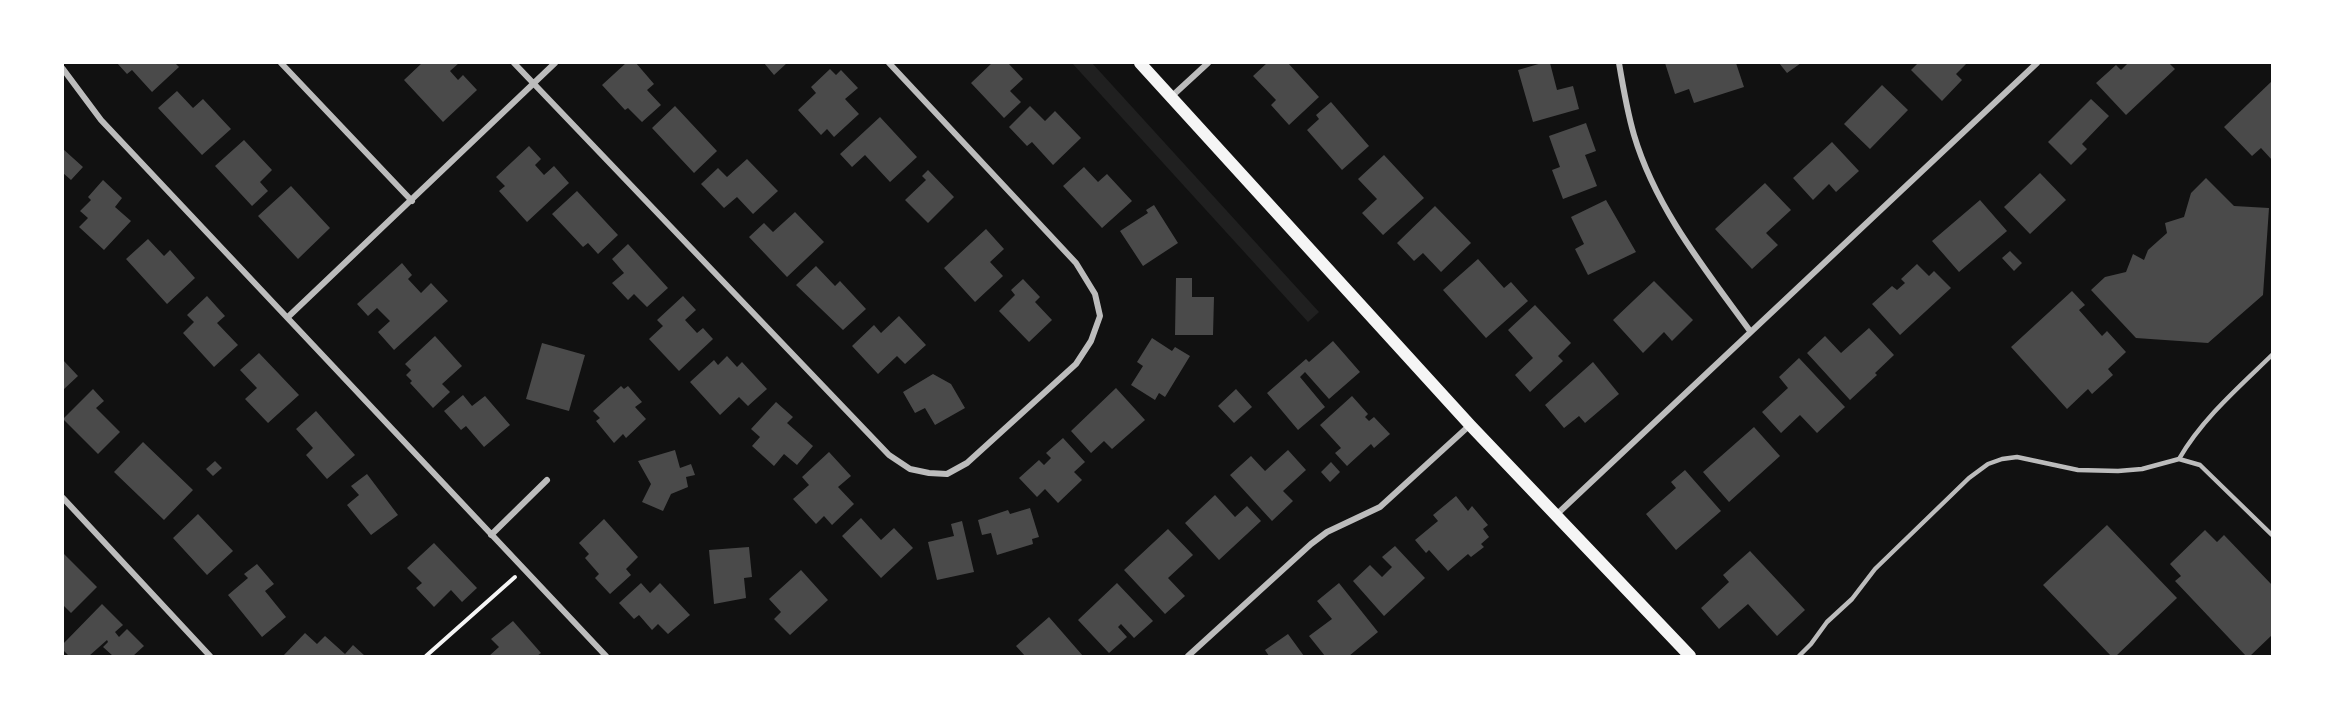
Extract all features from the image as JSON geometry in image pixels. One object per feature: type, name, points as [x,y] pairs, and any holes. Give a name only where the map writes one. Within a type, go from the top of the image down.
[{"type":"main road","points":[[1140,63],[1470,425],[1690,656]]},
{"type":"street","points":[[281,63],[412,201]]},
{"type":"street","points":[[514,63],[888,455],[910,469],[947,474],[968,463],[1076,364],[1091,341],[1100,316],[1095,294],[1076,263],[889,63]]},
{"type":"street","points":[[288,317],[555,63]]},
{"type":"street","points":[[1171,97],[1208,63]]},
{"type":"street","points":[[1619,63],[1634,135],[1661,199],[1679,233],[1750,331]]},
{"type":"street","points":[[1555,516],[2037,63]]},
{"type":"street","points":[[63,69],[101,120],[606,656]]},
{"type":"street","points":[[1188,656],[1311,544],[1327,532],[1380,507],[1470,425]]},
{"type":"street","points":[[491,535],[547,480]]},
{"type":"street","points":[[63,498],[210,656]]},
{"type":"lane","points":[[2179,459],[2206,421],[2272,355]]},
{"type":"lane","points":[[1799,656],[1827,622],[1852,599],[1875,568],[1969,478],[1988,464],[2002,459],[2017,457],[2078,470],[2118,471],[2142,470],[2179,459],[2200,465],[2272,535]]},
{"type":"path","points":[[426,656],[524,569]]},
{"type":"shaded area","points":[[1072,63],[1092,63],[1319,312],[1308,322]]},
{"type":"building","points":[[117,63],[175,63],[179,67],[152,92],[132,70],[127,74]]},
{"type":"building","points":[[422,63],[459,63],[450,71],[458,80],[463,75],[477,90],[443,122],[404,80]]},
{"type":"building","points":[[626,63],[636,63],[654,84],[647,90],[661,105],[642,122],[628,108],[625,110],[602,85]]},
{"type":"building","points":[[764,63],[787,63],[774,75]]},
{"type":"building","points":[[992,63],[1008,63],[1023,79],[1010,91],[1021,102],[1004,118],[971,83]]},
{"type":"building","points":[[1267,63],[1288,63],[1319,97],[1289,125],[1271,105],[1276,100],[1253,76]]},
{"type":"building","points":[[1550,63],[1557,90],[1573,86],[1579,109],[1533,122],[1518,70]]},
{"type":"building","points":[[1665,63],[1736,63],[1744,87],[1694,103],[1689,89],[1675,94]]},
{"type":"building","points":[[1779,63],[1801,63],[1787,73]]},
{"type":"building","points":[[1918,63],[1967,63],[1956,74],[1962,80],[1942,101],[1911,70]]},
{"type":"building","points":[[2128,63],[2169,63],[2175,69],[2126,115],[2096,83],[2116,65],[2121,70]]},
{"type":"building","points":[[830,69],[836,75],[841,70],[858,88],[845,99],[859,114],[834,137],[827,129],[821,135],[798,110],[816,93],[811,87]]},
{"type":"building","points":[[2272,81],[2272,160],[2261,148],[2252,156],[2224,127]]},
{"type":"building","points":[[1882,85],[1908,110],[1870,149],[1844,124]]},
{"type":"building","points":[[177,91],[193,108],[203,99],[231,129],[202,155],[158,108]]},
{"type":"building","points":[[2091,99],[2109,116],[2082,144],[2087,149],[2071,165],[2048,142]]},
{"type":"building","points":[[1331,102],[1369,146],[1342,170],[1307,130],[1319,119],[1316,115]]},
{"type":"building","points":[[675,106],[717,151],[694,173],[652,128]]},
{"type":"building","points":[[1030,106],[1045,121],[1055,111],[1081,138],[1053,165],[1032,142],[1027,146],[1009,127]]},
{"type":"building","points":[[880,117],[917,157],[890,182],[865,155],[852,167],[840,154]]},
{"type":"building","points":[[1586,123],[1596,151],[1585,155],[1597,186],[1563,199],[1552,170],[1560,167],[1549,136]]},
{"type":"building","points":[[244,140],[272,170],[260,182],[268,191],[252,206],[215,166]]},
{"type":"building","points":[[1832,142],[1859,171],[1836,192],[1829,184],[1813,200],[1793,178]]},
{"type":"building","points":[[529,146],[541,159],[535,165],[544,175],[554,166],[569,183],[527,222],[499,191],[505,186],[496,177]]},
{"type":"building","points":[[63,149],[83,167],[71,180],[63,173]]},
{"type":"building","points":[[1384,155],[1424,198],[1383,235],[1362,213],[1377,199],[1358,179]]},
{"type":"building","points":[[747,159],[778,191],[753,214],[737,197],[724,208],[701,184],[718,168],[727,177]]},
{"type":"building","points":[[1084,167],[1098,182],[1107,174],[1132,201],[1102,228],[1063,186]]},
{"type":"building","points":[[928,170],[954,197],[928,223],[905,200],[926,180],[922,176]]},
{"type":"building","points":[[2040,173],[2066,200],[2030,234],[2004,207]]},
{"type":"building","points":[[2206,178],[2234,206],[2269,208],[2263,295],[2208,343],[2136,338],[2091,290],[2105,277],[2126,272],[2133,254],[2144,260],[2148,250],[2167,233],[2165,223],[2184,217],[2191,193]]},
{"type":"building","points":[[103,180],[122,198],[115,207],[131,221],[104,250],[79,227],[88,218],[80,211],[91,200],[88,197]]},
{"type":"building","points":[[1765,183],[1791,210],[1766,233],[1778,245],[1752,269],[1715,229]]},
{"type":"building","points":[[291,186],[330,228],[298,259],[258,216]]},
{"type":"building","points":[[577,191],[618,235],[598,254],[588,243],[583,247],[552,214]]},
{"type":"building","points":[[1606,200],[1636,252],[1588,275],[1575,249],[1584,244],[1571,217]]},
{"type":"building","points":[[1980,200],[2007,231],[1959,272],[1932,241]]},
{"type":"building","points":[[1154,205],[1178,243],[1143,266],[1120,231],[1148,213],[1146,210]]},
{"type":"building","points":[[1435,206],[1471,243],[1441,272],[1423,253],[1414,261],[1397,243]]},
{"type":"building","points":[[795,212],[824,242],[787,277],[749,237],[764,223],[773,232]]},
{"type":"building","points":[[986,229],[1004,249],[990,262],[1003,276],[975,302],[944,268]]},
{"type":"building","points":[[148,239],[164,256],[170,250],[195,278],[167,304],[126,259]]},
{"type":"building","points":[[628,244],[668,288],[647,307],[634,294],[628,300],[612,283],[624,273],[612,259]]},
{"type":"building","points":[[2010,251],[2022,263],[2014,271],[2002,258]]},
{"type":"building","points":[[1478,259],[1504,288],[1511,282],[1528,301],[1486,338],[1443,290]]},
{"type":"building","points":[[402,263],[412,275],[408,279],[421,293],[431,283],[448,301],[394,350],[378,332],[390,321],[377,308],[368,316],[357,304]]},
{"type":"building","points":[[1917,264],[1929,276],[1934,271],[1951,288],[1900,335],[1872,304],[1892,286],[1897,290],[1905,283],[1901,279]]},
{"type":"building","points":[[816,266],[835,286],[840,281],[866,309],[843,330],[796,285]]},
{"type":"building","points":[[1176,278],[1192,278],[1192,297],[1214,297],[1213,335],[1175,335]]},
{"type":"building","points":[[1023,279],[1040,297],[1035,302],[1052,320],[1029,342],[999,311],[1015,295],[1011,290]]},
{"type":"building","points":[[1654,281],[1693,320],[1672,341],[1664,332],[1643,353],[1613,320]]},
{"type":"building","points":[[2072,291],[2085,305],[2079,310],[2102,336],[2107,331],[2126,352],[2108,369],[2113,375],[2092,394],[2088,389],[2067,409],[2011,347]]},
{"type":"building","points":[[207,296],[225,316],[217,323],[238,345],[214,367],[183,333],[194,322],[187,315]]},
{"type":"building","points":[[683,296],[696,310],[685,320],[697,333],[703,328],[713,339],[679,371],[649,339],[663,326],[657,320]]},
{"type":"building","points":[[1535,305],[1571,343],[1558,356],[1563,361],[1530,392],[1515,375],[1533,358],[1508,330]]},
{"type":"building","points":[[899,316],[926,345],[905,364],[897,356],[878,374],[852,346],[874,325],[881,333]]},
{"type":"building","points":[[1869,328],[1894,355],[1875,373],[1877,375],[1850,400],[1807,353],[1825,336],[1841,353]]},
{"type":"building","points":[[435,336],[462,366],[442,384],[450,392],[433,408],[410,383],[412,381],[406,375],[411,370],[405,364]]},
{"type":"building","points":[[1152,338],[1172,351],[1175,347],[1190,356],[1165,397],[1159,393],[1155,400],[1131,385],[1143,366],[1137,362]]},
{"type":"building","points":[[1333,341],[1360,372],[1329,399],[1305,372],[1300,377],[1325,407],[1298,430],[1267,393],[1306,359],[1309,362]]},
{"type":"building","points":[[542,343],[585,355],[569,411],[526,399]]},
{"type":"building","points":[[259,353],[299,395],[268,423],[245,399],[257,388],[240,370]]},
{"type":"building","points":[[727,356],[737,367],[742,362],[767,389],[748,406],[739,397],[720,415],[690,382],[714,360],[718,365]]},
{"type":"building","points":[[1799,358],[1845,407],[1817,433],[1800,415],[1781,433],[1762,412],[1788,388],[1779,377]]},
{"type":"building","points":[[63,360],[78,376],[63,390]]},
{"type":"building","points":[[1593,362],[1619,394],[1585,423],[1579,416],[1564,428],[1545,405]]},
{"type":"building","points":[[933,374],[951,384],[965,408],[935,425],[925,408],[915,413],[903,392]]},
{"type":"building","points":[[621,386],[624,389],[628,386],[642,402],[635,407],[646,419],[626,438],[623,434],[614,443],[596,421],[600,418],[593,411]]},
{"type":"building","points":[[1116,388],[1145,420],[1112,449],[1104,441],[1091,453],[1071,431]]},
{"type":"building","points":[[93,389],[104,401],[96,408],[120,432],[98,454],[63,419]]},
{"type":"building","points":[[1236,389],[1252,407],[1234,423],[1218,406]]},
{"type":"building","points":[[463,395],[472,406],[485,396],[510,425],[484,447],[466,426],[461,430],[444,411]]},
{"type":"building","points":[[1352,396],[1368,414],[1365,417],[1369,421],[1374,417],[1390,434],[1374,448],[1371,444],[1347,466],[1335,453],[1341,448],[1320,425]]},
{"type":"building","points":[[776,402],[793,417],[787,423],[813,446],[797,465],[784,454],[774,466],[752,446],[760,437],[751,429]]},
{"type":"building","points":[[316,411],[355,455],[327,479],[306,455],[313,448],[296,429]]},
{"type":"building","points":[[1754,427],[1780,456],[1729,502],[1703,472]]},
{"type":"building","points":[[1063,438],[1085,462],[1074,472],[1082,480],[1058,503],[1045,489],[1037,497],[1019,478],[1039,460],[1044,465],[1051,458],[1046,453]]},
{"type":"building","points":[[143,442],[193,490],[164,520],[114,472]]},
{"type":"building","points":[[675,450],[680,468],[691,464],[695,475],[686,477],[688,487],[671,494],[663,511],[642,502],[651,484],[638,461]]},
{"type":"building","points":[[1288,450],[1306,470],[1283,491],[1293,501],[1272,521],[1230,475],[1251,456],[1265,471]]},
{"type":"building","points":[[829,452],[851,476],[838,487],[854,504],[832,525],[824,516],[816,524],[793,499],[809,485],[802,477]]},
{"type":"building","points":[[215,461],[222,468],[213,476],[206,469]]},
{"type":"building","points":[[1331,462],[1340,472],[1330,482],[1321,472]]},
{"type":"building","points":[[1685,470],[1721,511],[1676,550],[1646,514],[1676,488],[1671,482]]},
{"type":"building","points":[[367,474],[398,515],[371,535],[347,505],[359,495],[351,486]]},
{"type":"building","points":[[1215,495],[1235,517],[1247,506],[1261,521],[1219,560],[1185,523]]},
{"type":"building","points":[[1456,496],[1468,511],[1472,506],[1488,525],[1483,529],[1489,537],[1481,544],[1484,547],[1471,557],[1468,554],[1448,571],[1429,550],[1426,553],[1415,540],[1438,521],[1433,515]]},
{"type":"building","points":[[1030,508],[1039,537],[1032,539],[1033,544],[997,555],[991,533],[982,535],[978,520],[1008,510],[1010,514]]},
{"type":"building","points":[[198,514],[233,551],[207,575],[173,538]]},
{"type":"building","points":[[861,518],[881,540],[894,528],[913,548],[881,578],[842,536]]},
{"type":"building","points":[[604,519],[638,557],[626,569],[631,575],[610,594],[595,578],[599,574],[585,558],[589,554],[579,543]]},
{"type":"building","points":[[962,521],[974,572],[937,580],[928,542],[954,536],[951,524]]},
{"type":"building","points":[[2107,525],[2177,598],[2116,656],[2111,656],[2043,585]]},
{"type":"building","points":[[1168,529],[1193,555],[1168,578],[1185,596],[1165,614],[1124,570]]},
{"type":"building","points":[[2205,530],[2217,542],[2224,535],[2272,585],[2272,635],[2250,656],[2246,656],[2175,581],[2181,576],[2170,564]]},
{"type":"building","points":[[434,543],[477,588],[462,602],[451,590],[434,607],[416,588],[422,583],[407,568]]},
{"type":"building","points":[[1395,546],[1425,578],[1384,616],[1353,581],[1370,565],[1382,577],[1392,567],[1382,557]]},
{"type":"building","points":[[749,547],[752,577],[744,578],[746,598],[714,604],[709,550]]},
{"type":"building","points":[[1750,551],[1805,610],[1777,636],[1748,604],[1719,629],[1701,608],[1729,582],[1723,575]]},
{"type":"building","points":[[63,553],[97,587],[71,613],[63,605]]},
{"type":"building","points":[[257,564],[274,584],[265,591],[286,617],[262,637],[228,595],[248,578],[244,574]]},
{"type":"building","points":[[801,570],[828,600],[790,635],[774,619],[781,612],[769,599]]},
{"type":"building","points":[[641,583],[650,593],[660,583],[690,615],[668,634],[658,624],[652,630],[639,615],[634,619],[619,603]]},
{"type":"building","points":[[1117,583],[1153,621],[1134,638],[1121,624],[1118,627],[1127,637],[1109,653],[1078,620]]},
{"type":"building","points":[[1339,583],[1378,632],[1349,656],[1325,656],[1309,636],[1332,619],[1317,601]]},
{"type":"building","points":[[102,604],[123,625],[115,632],[119,637],[127,629],[144,646],[133,656],[113,656],[103,647],[108,642],[107,640],[89,656],[69,656],[63,650],[63,644]]},
{"type":"building","points":[[1049,617],[1083,656],[1025,656],[1016,646]]},
{"type":"building","points":[[513,621],[541,653],[537,656],[489,656],[499,647],[491,639]]},
{"type":"building","points":[[305,633],[317,644],[325,636],[345,654],[353,645],[365,656],[283,656]]},
{"type":"building","points":[[1288,634],[1304,656],[1269,656],[1265,650]]}]
